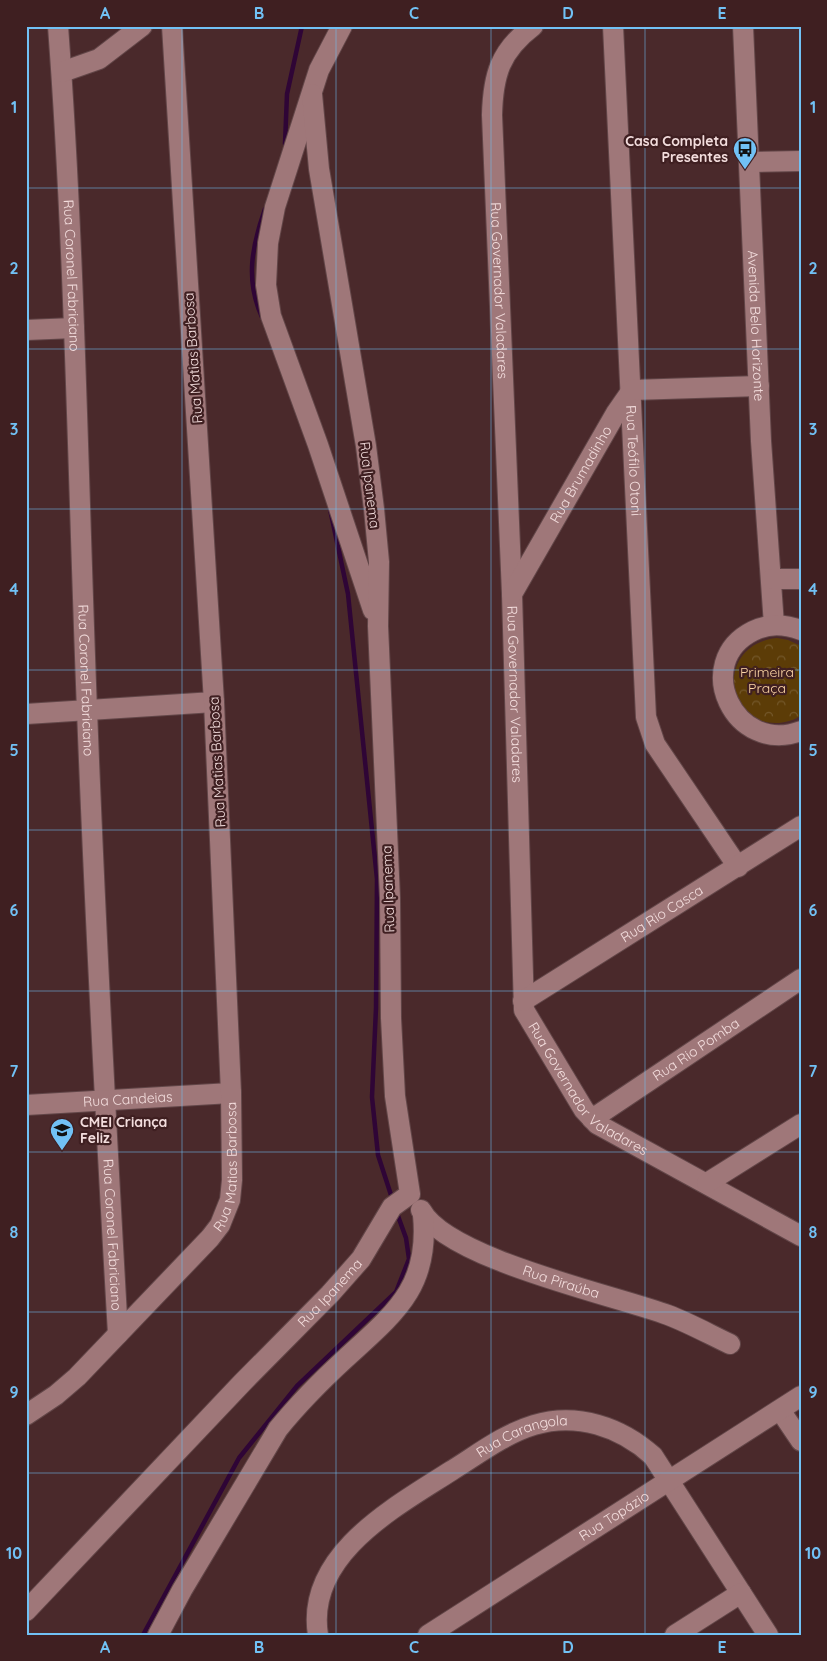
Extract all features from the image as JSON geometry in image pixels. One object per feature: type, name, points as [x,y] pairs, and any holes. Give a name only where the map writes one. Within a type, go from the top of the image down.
[{"type":"street","name":"Rua Coronel Fabriciano","points":[[58,26],[62,72],[74,328],[87,710],[118,1334]]},
{"type":"street","points":[[62,72],[99,60],[142,26]]},
{"type":"street","name":"Rua Matias Barbosa","points":[[26,1415],[56,1395],[118,1334],[210,1238],[226,1213],[232,1180],[231,1093],[214,702],[172,26]]},
{"type":"street","name":"Rua Ipanema","points":[[26,1611],[242,1383],[330,1294],[361,1259],[392,1207],[410,1194],[394,1086],[390,1001],[390,898],[378,626],[379,562],[373,500],[319,169],[312,94],[319,70],[342,26]]},
{"type":"street","name":"Rua Governador Valadares","points":[[533,26],[513,44],[503,57],[492,92],[512,594],[524,1002],[527,1019],[584,1110],[592,1119],[801,1236]]},
{"type":"street","name":"Rua Teófilo Otoni","points":[[613,26],[632,390],[646,717],[655,744],[738,867]]},
{"type":"street","name":"Avenida Belo Horizonte","points":[[743,26],[761,441],[774,625]]},
{"type":"street","points":[[312,94],[275,207],[268,243],[266,285],[271,316],[318,446],[378,626]]},
{"type":"street","points":[[750,162],[801,161]]},
{"type":"street","points":[[26,330],[74,328]]},
{"type":"street","points":[[632,390],[759,386]]},
{"type":"street","name":"Rua Brumadinho","points":[[512,594],[584,473],[616,413],[632,390]]},
{"type":"street","points":[[772,579],[801,579]]},
{"type":"street","points":[[801,630],[791,626],[774,625],[760,628],[737,643],[729,654],[724,668],[723,682],[725,696],[731,709],[751,728],[764,734],[778,736],[801,731]]},
{"type":"street","points":[[26,714],[214,702]]},
{"type":"street","name":"Rua Rio Casca","points":[[524,1002],[801,826]]},
{"type":"street","name":"Rua Rio Pomba","points":[[592,1119],[801,979]]},
{"type":"street","name":"Rua Candeias","points":[[26,1105],[231,1093]]},
{"type":"street","points":[[707,1183],[801,1124]]},
{"type":"street","name":"Rua Piraúba","points":[[410,1194],[423,1215],[451,1237],[510,1266],[668,1315],[730,1344]]},
{"type":"street","points":[[158,1635],[182,1590],[278,1429],[297,1405],[380,1328],[408,1295],[422,1258],[425,1234],[423,1215]]},
{"type":"street","name":"Rua Topázio","points":[[428,1635],[801,1396]]},
{"type":"street","points":[[780,1410],[801,1441]]},
{"type":"street","name":"Rua Carangola","points":[[318,1635],[316,1625],[319,1600],[327,1579],[342,1555],[362,1532],[430,1485],[511,1434],[534,1425],[558,1422],[586,1422],[614,1429],[636,1440],[653,1456],[671,1481],[768,1635]]},
{"type":"street","points":[[26,1588],[51,1585]]},
{"type":"street","points":[[675,1635],[741,1592]]},
{"type":"green space","name":"Primeira Praça","points":[[777,638],[788,640],[801,646],[801,715],[779,723],[760,720],[746,712],[737,699],[734,684],[736,668],[744,654],[757,643]]},
{"type":"waterway","points":[[285,144],[287,94],[302,26]]},
{"type":"waterway","points":[[262,317],[253,290],[252,263],[265,209]]},
{"type":"waterway","points":[[330,509],[348,594],[377,879],[376,1008],[372,1097],[378,1155],[391,1195]]},
{"type":"waterway","points":[[143,1635],[239,1458],[297,1386],[396,1292],[409,1259],[406,1238],[398,1216]]},
{"type":"place","name":"Casa Completa Presentes","points":[[745,170]]},
{"type":"place","name":"CMEI Criança Feliz","points":[[62,1151]]}]
